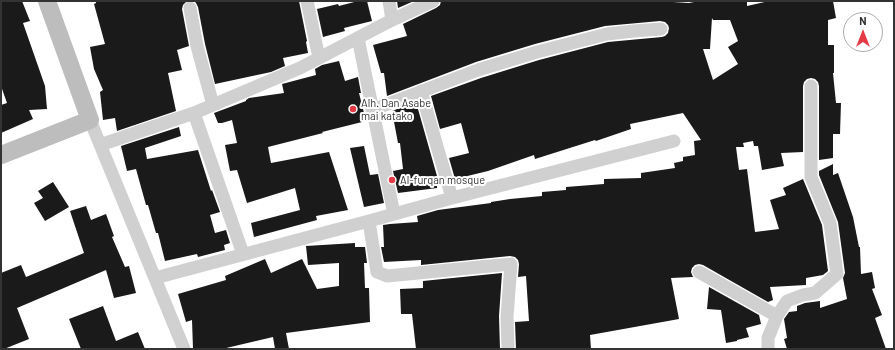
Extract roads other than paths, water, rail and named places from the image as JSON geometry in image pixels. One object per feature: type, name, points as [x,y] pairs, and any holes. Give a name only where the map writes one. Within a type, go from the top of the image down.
[{"type":"street","points":[[47,1],[90,120],[184,349]]},
{"type":"street","points":[[307,1],[319,58]]},
{"type":"street","points":[[389,1],[392,20]]},
{"type":"street","points":[[100,145],[194,113],[300,68],[392,20],[433,1]]},
{"type":"street","points":[[190,8],[196,46],[213,105]]},
{"type":"street","points":[[372,110],[478,70],[537,52],[607,34],[634,30],[661,29]]},
{"type":"street","points":[[358,38],[394,214]]},
{"type":"street","points":[[768,349],[768,338],[777,316],[787,301],[802,295],[816,293],[837,274],[830,223],[811,177],[811,86]]},
{"type":"street","points":[[421,92],[452,198]]},
{"type":"street","points":[[194,113],[244,254]]},
{"type":"street","points":[[1,155],[90,120]]},
{"type":"street","points":[[155,278],[452,198],[674,141]]},
{"type":"street","points":[[369,221],[377,272],[387,276],[511,264],[507,317],[508,349]]},
{"type":"street","points":[[699,272],[777,316]]},
{"type":"place","name":"Alh. Dan Asabe mai katako","points":[[353,109]]},
{"type":"place","name":"Al-furqan mosque","points":[[392,180]]}]
